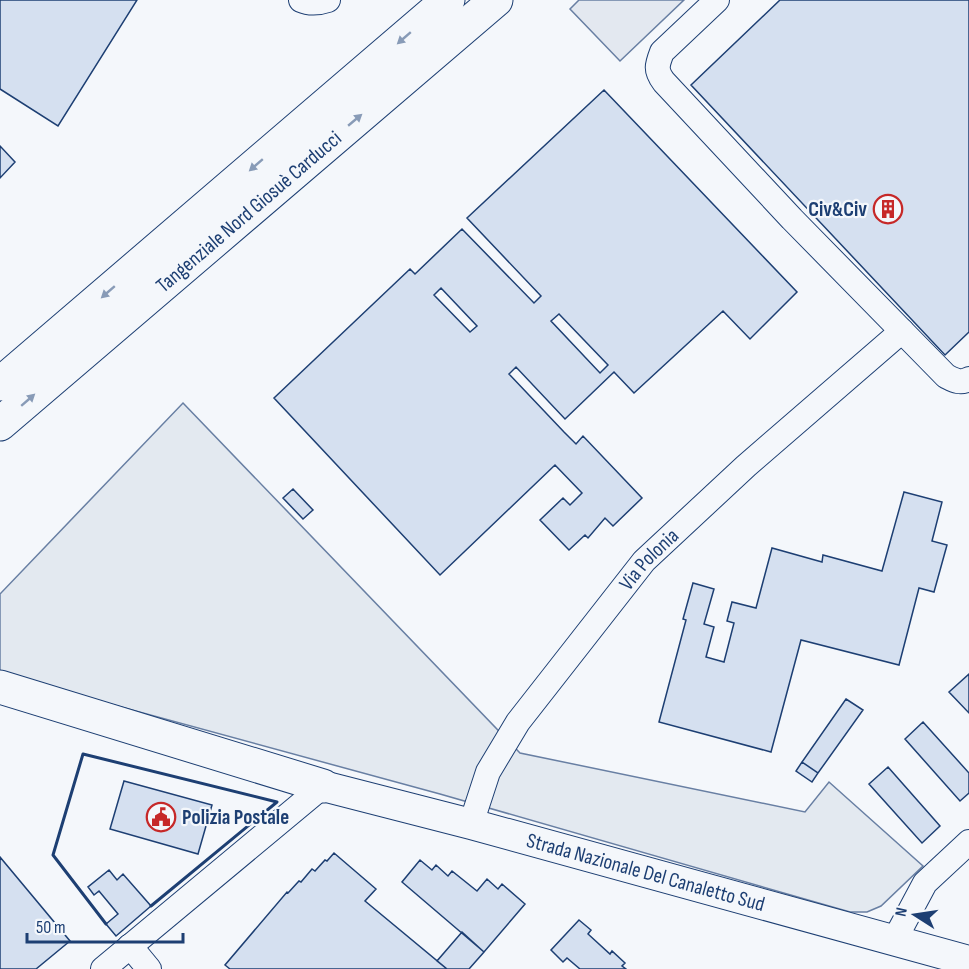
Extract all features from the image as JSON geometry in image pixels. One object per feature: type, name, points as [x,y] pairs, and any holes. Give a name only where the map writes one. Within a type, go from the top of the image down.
[{"type":"highway","name":"Tangenziale Nord Giosuè Carducci","points":[[0,384],[448,0]]},
{"type":"highway","name":"Tangenziale Nord Giosuè Carducci","points":[[0,424],[496,0]]},
{"type":"highway","points":[[0,687],[323,786]]},
{"type":"highway","points":[[0,710],[323,786]]},
{"type":"main road","name":"Strada Nazionale Del Canaletto Sud","points":[[323,786],[471,824],[894,941],[958,962]]},
{"type":"street","points":[[301,0],[307,3],[320,3],[328,0]]},
{"type":"street","points":[[717,0],[662,52],[658,62],[658,74],[792,219],[894,337],[946,376],[956,381],[969,379]]},
{"type":"street","name":"Via Polonia","points":[[471,824],[488,772],[518,722],[644,561],[746,466],[894,337]]},
{"type":"street","points":[[102,969],[323,786]]},
{"type":"street","points":[[894,941],[925,883],[969,842]]},
{"type":"street","points":[[130,946],[149,969]]},
{"type":"shaded area","points":[[579,0],[684,0],[620,61],[570,9]]},
{"type":"shaded area","points":[[183,403],[520,753],[805,812],[829,782],[923,866],[881,906],[867,912],[850,912],[440,794],[0,674],[0,594]]},
{"type":"building","points":[[0,0],[137,0],[58,126],[0,89]]},
{"type":"building","name":"Civ&Civ","points":[[780,0],[969,0],[969,332],[945,355],[691,85]]},
{"type":"building","points":[[604,90],[797,292],[750,339],[723,311],[634,393],[614,372],[565,419],[516,367],[509,374],[564,432],[576,444],[583,436],[642,498],[613,526],[605,518],[588,538],[585,535],[569,550],[540,520],[563,498],[570,505],[582,493],[555,465],[440,575],[274,398],[410,269],[415,274],[462,229],[534,303],[541,296],[467,218]],"holes":[[[441,288],[477,326],[470,332],[434,295]],[[559,314],[608,365],[600,373],[551,321]]]},
{"type":"building","points":[[0,146],[15,162],[0,178]]},
{"type":"building","points":[[293,489],[313,510],[303,519],[283,498]]},
{"type":"building","points":[[904,492],[942,502],[932,541],[947,545],[934,592],[919,588],[899,665],[801,640],[771,752],[659,722],[686,620],[683,619],[693,583],[714,589],[704,624],[714,627],[706,657],[724,662],[734,623],[727,621],[732,602],[756,608],[772,548],[822,562],[823,555],[882,571]]},
{"type":"building","points":[[969,674],[969,713],[949,692]]},
{"type":"building","points":[[846,699],[863,710],[818,773],[802,762]]},
{"type":"building","points":[[923,722],[969,773],[969,793],[960,801],[905,739]]},
{"type":"building","points":[[802,762],[818,773],[812,782],[796,771]]},
{"type":"building","points":[[888,767],[940,826],[922,843],[869,784]]},
{"type":"building","name":"Polizia Postale","points":[[124,781],[212,805],[198,854],[110,829]]},
{"type":"building","points":[[334,853],[376,889],[365,901],[447,969],[230,969],[225,965],[287,892]]},
{"type":"building","points":[[0,857],[70,941],[36,969],[0,969]]},
{"type":"building","points":[[420,860],[432,870],[436,865],[448,876],[452,871],[477,891],[487,879],[498,889],[502,884],[525,904],[484,952],[402,882]]},
{"type":"building","points":[[109,870],[117,880],[123,874],[151,906],[116,936],[106,924],[118,914],[99,891],[94,895],[88,887]]},
{"type":"building","points":[[579,920],[591,930],[588,934],[610,954],[612,951],[625,963],[622,966],[626,969],[580,969],[567,958],[563,962],[551,950]]},
{"type":"building","points":[[462,932],[484,952],[469,969],[447,969],[437,961]]},
{"type":"wall","points":[[106,924],[53,855],[83,754],[277,802],[151,906]]},
{"type":"place","name":"Civ&Civ","points":[[888,209]]},
{"type":"place","name":"Polizia Postale","points":[[161,817]]}]
